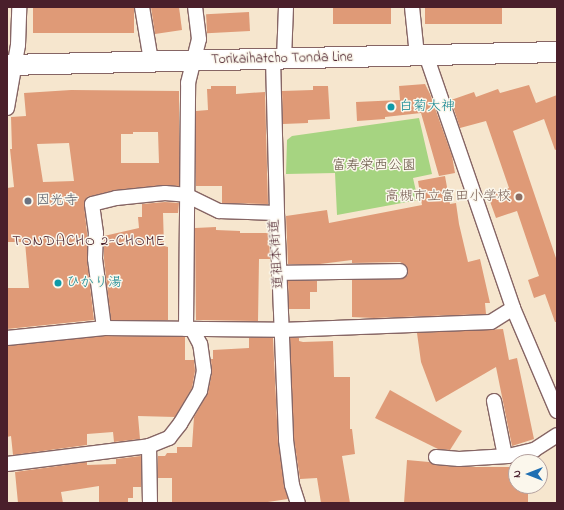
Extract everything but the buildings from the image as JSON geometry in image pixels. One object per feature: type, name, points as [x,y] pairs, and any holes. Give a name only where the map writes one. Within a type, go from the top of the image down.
[{"type":"main road","name":"Torikaihatcho Tonda Line","points":[[11,65],[557,52]]},
{"type":"street","points":[[7,108],[11,65],[18,45],[19,7]]},
{"type":"street","points":[[142,7],[151,61]]},
{"type":"street","points":[[7,464],[149,446],[168,438],[180,424],[200,391],[204,371],[200,344],[189,329],[186,195],[188,83],[198,39],[196,7]]},
{"type":"street","points":[[278,213],[278,59],[286,7]]},
{"type":"street","points":[[412,7],[422,55],[513,308],[557,411]]},
{"type":"street","points":[[104,328],[95,259],[96,233],[92,204],[116,198],[151,194],[165,193],[186,195]]},
{"type":"street","name":"道祖本街道","points":[[186,195],[219,211],[278,213],[281,330],[287,447],[292,484],[298,503]]},
{"type":"street","points":[[280,273],[400,271]]},
{"type":"street","points":[[7,338],[104,328],[281,330],[491,322],[513,308]]},
{"type":"street","points":[[494,401],[505,456]]},
{"type":"street","points":[[436,457],[459,459],[505,456],[534,450],[557,435]]},
{"type":"street","points":[[149,446],[150,503]]},
{"type":"green space","name":"富寿栄西公園","points":[[419,118],[432,174],[413,178],[418,200],[337,215],[335,173],[286,174],[287,140],[292,136]]},
{"type":"place","name":"白菊大神","points":[[391,107]]},
{"type":"place","name":"高槻市立富田小学校","points":[[519,197]]},
{"type":"place","name":"因光寺","points":[[28,201]]},
{"type":"place","name":"ひかり湯","points":[[58,283]]},
{"type":"district","name":"TONDACHO 2-CHOME","points":[[89,242]]}]
